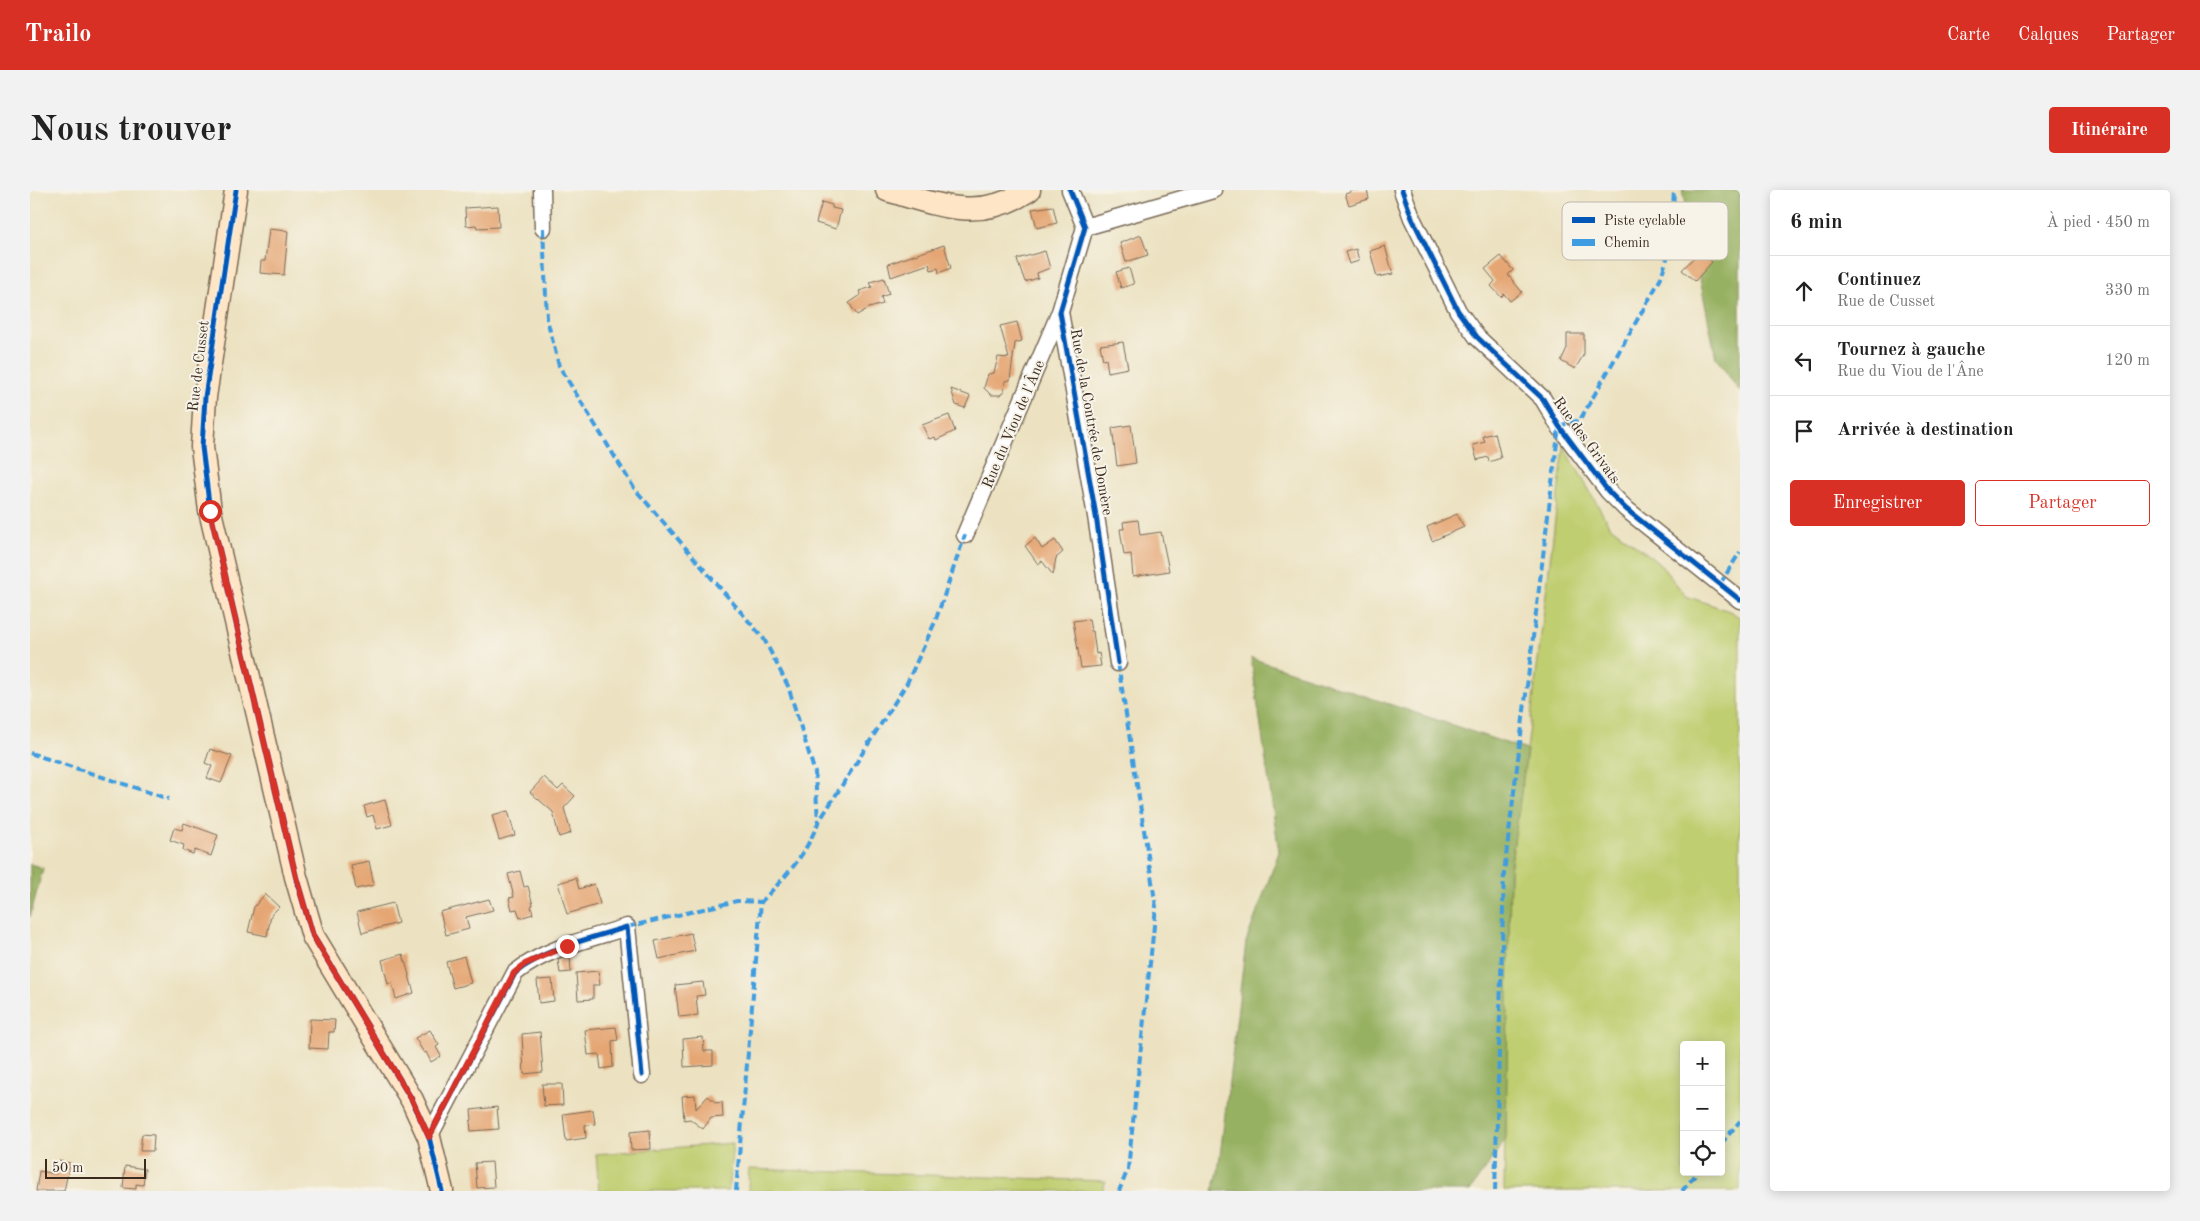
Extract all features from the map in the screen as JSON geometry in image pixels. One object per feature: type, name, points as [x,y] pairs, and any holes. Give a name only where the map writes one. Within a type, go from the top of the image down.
[{"type":"street","name":"Rue de Cusset","points":[[236,190],[205,397],[202,447],[210,511],[296,877],[313,936],[412,1100],[429,1137],[442,1191]]},
{"type":"street","points":[[542,190],[543,228]]},
{"type":"street","points":[[886,190],[955,208],[978,209],[1004,204],[1029,190]]},
{"type":"street","points":[[1070,190],[1085,227],[1213,190]]},
{"type":"street","name":"Rue des Grivats","points":[[1402,190],[1412,218],[1458,311],[1477,337],[1542,399],[1559,426],[1608,491],[1626,509],[1740,600]]},
{"type":"street","name":"Rue de la Contrée de Domère","points":[[1085,227],[1060,312],[1096,516],[1118,663]]},
{"type":"street","name":"Rue du Viou de l'Âne","points":[[966,536],[1060,312]]},
{"type":"street","points":[[429,1137],[514,973],[525,964],[553,951],[627,927],[642,1075]]},
{"type":"green space","points":[[1682,190],[1740,190],[1740,392],[1716,358],[1696,260],[1728,260],[1728,202],[1684,202]]},
{"type":"green space","points":[[1564,446],[1609,525],[1658,562],[1686,596],[1732,612],[1740,618],[1740,1191],[1504,1191],[1510,870],[1527,750]]},
{"type":"green space","points":[[1251,658],[1527,750],[1510,870],[1506,1138],[1470,1191],[1213,1191],[1218,1172],[1246,942],[1279,852]]},
{"type":"green space","points":[[30,864],[43,868],[30,917]]},
{"type":"green space","points":[[733,1143],[728,1191],[599,1191],[596,1154]]},
{"type":"green space","points":[[749,1169],[1106,1181],[1102,1191],[748,1191]]},
{"type":"building","points":[[1350,190],[1367,190],[1369,199],[1349,205],[1345,194],[1351,192]]},
{"type":"building","points":[[822,202],[832,205],[832,208],[841,210],[836,229],[816,223]]},
{"type":"building","points":[[498,206],[499,227],[477,228],[476,225],[466,226],[465,208]]},
{"type":"building","points":[[1053,206],[1057,223],[1037,228],[1032,209]]},
{"type":"building","points":[[269,229],[288,231],[284,275],[260,273],[261,261],[265,261]]},
{"type":"building","points":[[1141,235],[1148,255],[1126,262],[1120,243]]},
{"type":"building","points":[[944,245],[951,268],[939,273],[938,268],[931,270],[929,264],[891,277],[888,264]]},
{"type":"building","points":[[1385,246],[1393,274],[1377,277],[1370,251]]},
{"type":"building","points":[[1356,249],[1359,261],[1349,264],[1345,252]]},
{"type":"building","points":[[1045,251],[1050,268],[1037,273],[1038,278],[1025,282],[1017,259]]},
{"type":"building","points":[[1501,256],[1513,270],[1508,275],[1522,292],[1510,301],[1504,294],[1501,297],[1491,286],[1495,281],[1485,269]]},
{"type":"building","points":[[1691,260],[1710,260],[1712,262],[1695,281],[1682,270]]},
{"type":"building","points":[[1129,268],[1134,284],[1121,288],[1116,272]]},
{"type":"building","points":[[884,278],[889,294],[881,297],[883,304],[869,308],[857,315],[849,303],[861,295],[859,291],[872,287],[870,282]]},
{"type":"building","points":[[1017,322],[1022,341],[1015,343],[1010,380],[1005,381],[1004,392],[1000,395],[991,395],[984,388],[988,374],[994,373],[998,357],[1009,358],[1000,326]]},
{"type":"building","points":[[1567,334],[1584,334],[1584,354],[1575,369],[1561,361],[1567,348]]},
{"type":"building","points":[[1123,342],[1128,368],[1108,372],[1106,359],[1103,360],[1100,345]]},
{"type":"building","points":[[951,389],[970,396],[965,408],[956,405]]},
{"type":"building","points":[[949,415],[955,431],[936,440],[935,437],[929,439],[922,425]]},
{"type":"building","points":[[1131,425],[1136,463],[1117,466],[1112,428]]},
{"type":"building","points":[[1495,433],[1501,458],[1489,462],[1488,457],[1477,460],[1473,445],[1485,442],[1483,436]]},
{"type":"building","points":[[1457,514],[1464,527],[1432,541],[1427,527]]},
{"type":"building","points":[[1138,520],[1140,535],[1161,532],[1169,571],[1133,577],[1131,554],[1124,555],[1120,529],[1124,529],[1123,522]]},
{"type":"building","points":[[1035,538],[1042,549],[1055,540],[1063,552],[1056,558],[1053,575],[1042,561],[1038,564],[1025,546]]},
{"type":"building","points":[[1089,619],[1091,631],[1093,631],[1096,654],[1099,653],[1101,666],[1081,668],[1073,621]]},
{"type":"building","points":[[210,749],[232,756],[221,783],[207,778],[212,766],[205,763]]},
{"type":"building","points":[[544,777],[558,790],[563,785],[575,796],[564,808],[571,833],[559,837],[553,812],[530,792]]},
{"type":"building","points":[[385,800],[392,825],[377,829],[373,815],[367,817],[364,806]]},
{"type":"building","points":[[508,811],[515,835],[499,840],[492,815]]},
{"type":"building","points":[[184,823],[218,835],[211,856],[195,850],[193,854],[183,850],[184,845],[170,840],[174,828],[182,830]]},
{"type":"building","points":[[369,861],[374,885],[356,889],[351,865]]},
{"type":"building","points":[[520,871],[524,887],[528,886],[533,905],[531,906],[533,914],[520,918],[517,909],[512,910],[509,898],[514,897],[508,874]]},
{"type":"building","points":[[576,878],[579,889],[594,884],[600,904],[567,914],[558,883]]},
{"type":"building","points":[[265,894],[279,907],[271,915],[267,936],[248,932],[254,907]]},
{"type":"building","points":[[489,899],[493,910],[466,917],[469,929],[446,935],[440,912]]},
{"type":"building","points":[[393,903],[398,923],[362,933],[357,912]]},
{"type":"building","points":[[691,933],[695,951],[659,959],[655,941]]},
{"type":"building","points":[[403,954],[414,993],[396,999],[392,983],[388,984],[382,960]]},
{"type":"building","points":[[570,955],[571,972],[560,973],[558,960]]},
{"type":"building","points":[[464,956],[471,983],[453,988],[446,962]]},
{"type":"building","points":[[598,971],[600,985],[593,985],[593,999],[578,1000],[576,973]]},
{"type":"building","points":[[552,979],[554,1001],[539,1003],[537,980]]},
{"type":"building","points":[[703,982],[705,995],[696,996],[698,1015],[679,1017],[675,985]]},
{"type":"building","points":[[310,1019],[335,1020],[334,1032],[329,1032],[328,1049],[309,1048]]},
{"type":"building","points":[[616,1027],[618,1040],[612,1041],[613,1067],[601,1069],[599,1054],[588,1055],[585,1030]]},
{"type":"building","points":[[430,1030],[439,1045],[436,1047],[441,1056],[431,1062],[415,1038]]},
{"type":"building","points":[[540,1032],[543,1072],[524,1074],[522,1034]]},
{"type":"building","points":[[703,1037],[704,1051],[713,1051],[713,1065],[684,1067],[683,1039]]},
{"type":"building","points":[[542,1084],[562,1084],[563,1105],[544,1106]]},
{"type":"building","points":[[695,1095],[696,1109],[708,1096],[716,1103],[722,1102],[723,1117],[711,1118],[703,1129],[690,1119],[684,1120],[682,1096]]},
{"type":"building","points":[[497,1107],[499,1129],[471,1131],[471,1110]]},
{"type":"building","points":[[593,1110],[595,1124],[585,1125],[586,1138],[566,1141],[563,1114]]},
{"type":"building","points":[[650,1130],[651,1149],[631,1150],[630,1132]]},
{"type":"building","points":[[142,1134],[154,1135],[153,1151],[140,1151]]},
{"type":"building","points":[[58,1161],[70,1163],[64,1191],[36,1191],[39,1171],[56,1174]]},
{"type":"building","points":[[492,1162],[494,1187],[477,1188],[475,1163]]},
{"type":"building","points":[[125,1166],[145,1169],[143,1185],[136,1184],[136,1189],[123,1188]]},
{"type":"marked path","points":[[1673,202],[1674,190]]},
{"type":"marked path","points":[[543,228],[547,319],[559,366],[634,488],[764,639],[788,686],[815,773],[818,822]]},
{"type":"marked path","points":[[1495,1191],[1504,873],[1559,426],[1580,420],[1660,280],[1666,260]]},
{"type":"marked path","points":[[736,1191],[761,902],[787,874],[807,847],[818,823],[907,683],[935,622],[965,535]]},
{"type":"marked path","points":[[1720,584],[1740,552]]},
{"type":"marked path","points":[[1118,663],[1156,907],[1128,1169],[1119,1191]]},
{"type":"marked path","points":[[30,753],[169,799]]},
{"type":"marked path","points":[[627,927],[737,901],[761,902]]},
{"type":"marked path","points":[[1725,1139],[1740,1121]]},
{"type":"marked path","points":[[1682,1191],[1695,1176]]},
{"type":"cycle path","points":[[236,190],[205,397],[202,447],[210,511],[296,877],[313,936],[412,1100],[429,1137],[442,1191]]},
{"type":"cycle path","points":[[1070,190],[1085,227],[1060,312],[1096,516],[1118,663]]},
{"type":"cycle path","points":[[1402,190],[1412,218],[1458,311],[1477,337],[1543,399],[1559,426],[1608,491],[1626,509],[1740,600]]},
{"type":"cycle path","points":[[429,1137],[515,973],[527,964],[554,951],[627,927],[642,1075]]},
{"type":"route","points":[[210,511],[296,877],[313,936],[412,1100],[429,1137],[467,1060],[514,973],[525,964],[567,946]]}]
